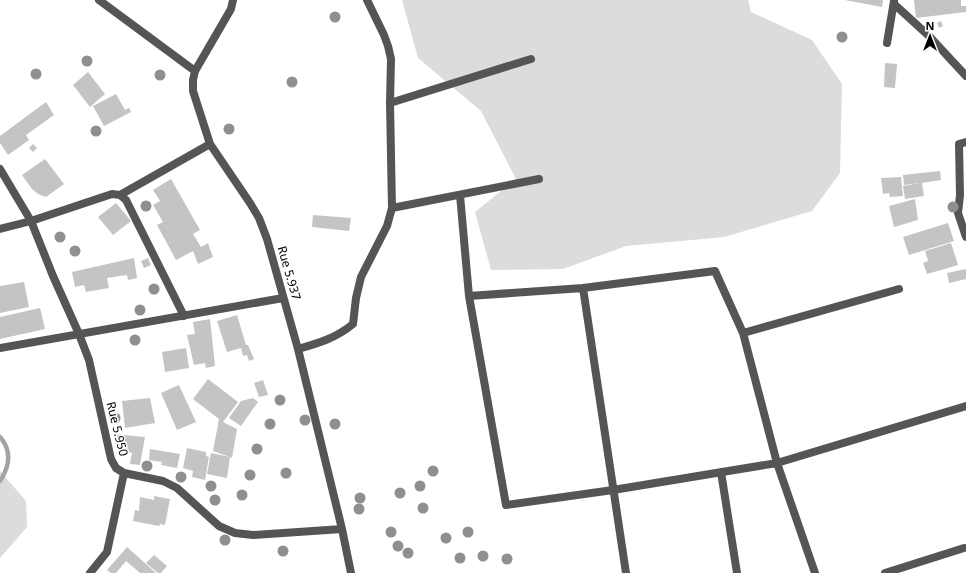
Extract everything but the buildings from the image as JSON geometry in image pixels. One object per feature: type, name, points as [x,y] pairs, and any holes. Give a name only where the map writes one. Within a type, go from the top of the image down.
[{"type":"street","points":[[99,0],[195,71]]},
{"type":"street","name":"Rue 5.937","points":[[233,0],[231,9],[195,71],[193,91],[210,144],[250,203],[259,218],[267,239],[298,349],[351,573]]},
{"type":"street","points":[[298,349],[327,341],[342,333],[353,324],[356,298],[361,277],[387,226],[392,208],[390,58],[388,46],[366,0]]},
{"type":"street","points":[[887,43],[894,2]]},
{"type":"street","points":[[894,2],[929,36],[966,76]]},
{"type":"street","points":[[390,103],[530,59]]},
{"type":"street","points":[[966,142],[959,144],[960,195],[958,213],[966,237]]},
{"type":"street","points":[[120,195],[210,144]]},
{"type":"street","name":"Rue 5.950","points":[[0,169],[31,220],[53,276],[79,334],[89,360],[111,459],[116,468],[124,473],[163,481],[177,488],[219,526],[235,532],[253,535],[342,530]]},
{"type":"street","points":[[392,208],[539,179]]},
{"type":"street","points":[[0,229],[112,194],[120,195],[126,200],[184,316]]},
{"type":"street","points":[[460,195],[469,296],[506,505],[613,490],[777,463],[966,406]]},
{"type":"street","points":[[469,296],[583,288],[715,271],[743,332],[777,463],[815,573]]},
{"type":"street","points":[[583,288],[626,573]]},
{"type":"street","points":[[743,332],[899,289]]},
{"type":"street","points":[[0,348],[283,298]]},
{"type":"street","points":[[721,472],[738,573]]},
{"type":"street","points":[[90,573],[107,552],[124,473]]},
{"type":"street","points":[[885,573],[964,548]]},
{"type":"shaded area","points":[[402,0],[748,0],[751,12],[812,40],[842,84],[840,173],[812,211],[724,237],[626,246],[563,269],[491,270],[475,212],[516,179],[481,111],[418,58]]},
{"type":"shaded area","points":[[0,471],[26,501],[27,527],[0,558]]},
{"type":"waterway","points":[[0,437],[4,442],[8,453],[8,464],[0,481]]}]
